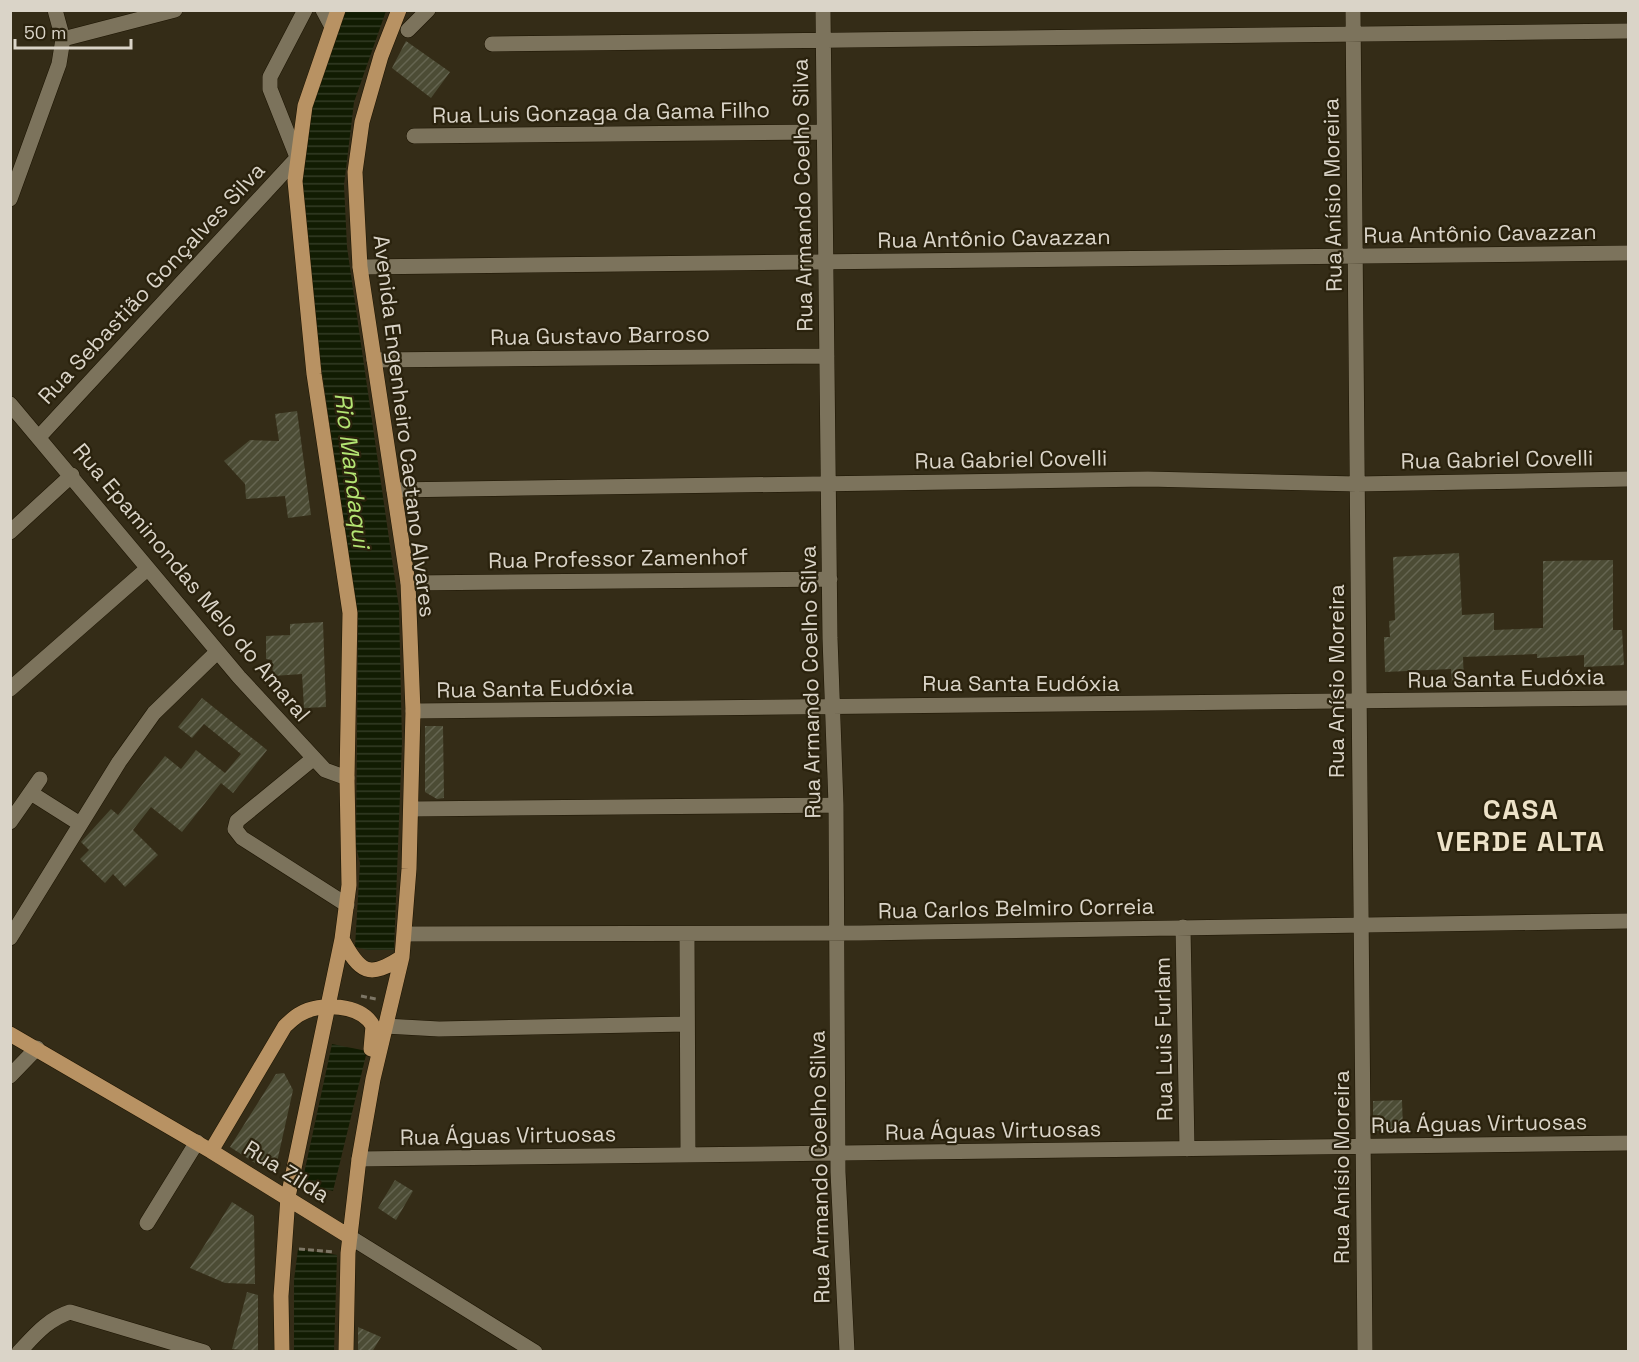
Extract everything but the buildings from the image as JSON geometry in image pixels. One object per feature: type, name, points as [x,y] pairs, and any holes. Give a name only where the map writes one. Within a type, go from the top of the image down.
[{"type":"main road","points":[[282,1352],[284,1248],[288,1197],[342,939],[347,905],[350,613],[303,287],[295,201],[297,158],[305,106],[338,10]]},
{"type":"main road","name":"Avenida Engenheiro Caetano Alvares","points":[[346,1352],[348,1253],[359,1159],[373,1079],[402,957],[412,809],[413,711],[408,583],[360,267],[355,172],[362,122],[381,56],[399,10]]},
{"type":"main road","points":[[342,939],[355,962],[370,970],[384,969],[402,957]]},
{"type":"main road","points":[[211,1150],[285,1026],[300,1014],[327,1008],[351,1010],[362,1014],[372,1024],[374,1030],[369,1067],[373,1079]]},
{"type":"main road","name":"Rua Zilda","points":[[10,1034],[211,1150],[350,1237]]},
{"type":"street","points":[[10,199],[48,100],[63,39],[55,10]]},
{"type":"street","points":[[63,39],[175,10]]},
{"type":"street","points":[[297,158],[276,99],[270,89],[270,77],[305,10]]},
{"type":"street","points":[[323,10],[332,27]]},
{"type":"street","points":[[408,30],[428,10]]},
{"type":"street","name":"Rua Armando Coelho Silva","points":[[823,10],[830,579],[836,805],[838,1154],[847,1352]]},
{"type":"street","name":"Rua Anísio Moreira","points":[[1353,10],[1365,1352]]},
{"type":"street","points":[[492,44],[1629,31]]},
{"type":"street","name":"Rua Luis Gonzaga da Gama Filho","points":[[414,136],[824,132]]},
{"type":"street","name":"Rua Sebastião Gonçalves Silva","points":[[39,437],[297,158]]},
{"type":"street","name":"Rua Antônio Cavazzan","points":[[360,267],[1629,253]]},
{"type":"street","name":"Rua Gustavo Barroso","points":[[374,360],[827,356]]},
{"type":"street","name":"Rua Epaminondas Melo do Amaral","points":[[10,404],[72,475],[217,652],[325,770],[347,778]]},
{"type":"street","points":[[10,532],[72,475]]},
{"type":"street","name":"Rua Gabriel Covelli","points":[[394,490],[1148,479],[1357,484],[1629,479]]},
{"type":"street","points":[[10,689],[147,569]]},
{"type":"street","name":"Rua Professor Zamenhof","points":[[408,583],[830,579]]},
{"type":"street","points":[[10,938],[119,762],[154,713],[217,652]]},
{"type":"street","name":"Rua Santa Eudóxia","points":[[413,711],[1359,703],[1629,698]]},
{"type":"street","points":[[314,758],[237,821],[235,829],[242,838],[347,905]]},
{"type":"street","points":[[10,822],[40,779]]},
{"type":"street","points":[[31,793],[80,824]]},
{"type":"street","points":[[412,809],[836,805]]},
{"type":"street","name":"Rua Carlos Belmiro Correia","points":[[405,934],[687,935],[1629,921]]},
{"type":"street","name":"Rua Luis Furlam","points":[[1183,927],[1187,1149]]},
{"type":"street","points":[[687,935],[688,1155]]},
{"type":"street","points":[[385,1026],[439,1029],[687,1024]]},
{"type":"street","points":[[10,1076],[37,1048]]},
{"type":"street","points":[[147,1223],[197,1142]]},
{"type":"street","name":"Rua Águas Virtuosas","points":[[359,1159],[1629,1143]]},
{"type":"street","name":"Rua Zilda","points":[[350,1237],[535,1352]]},
{"type":"street","points":[[19,1352],[43,1326],[70,1312],[204,1352]]},
{"type":"path","points":[[284,1248],[348,1253]]},
{"type":"water","name":"Rio Mandaqui","points":[[342,11],[386,11],[354,102],[344,185],[347,247],[399,608],[402,742],[394,950],[368,950],[355,947],[360,863],[356,846],[358,619],[303,242],[301,189],[308,110]]},
{"type":"water","points":[[332,1044],[367,1051],[333,1191],[302,1183]]},
{"type":"water","points":[[298,1249],[337,1255],[334,1351],[294,1351],[294,1280]]},
{"type":"district","name":"CASA VERDE ALTA","points":[[1521,825]]}]
